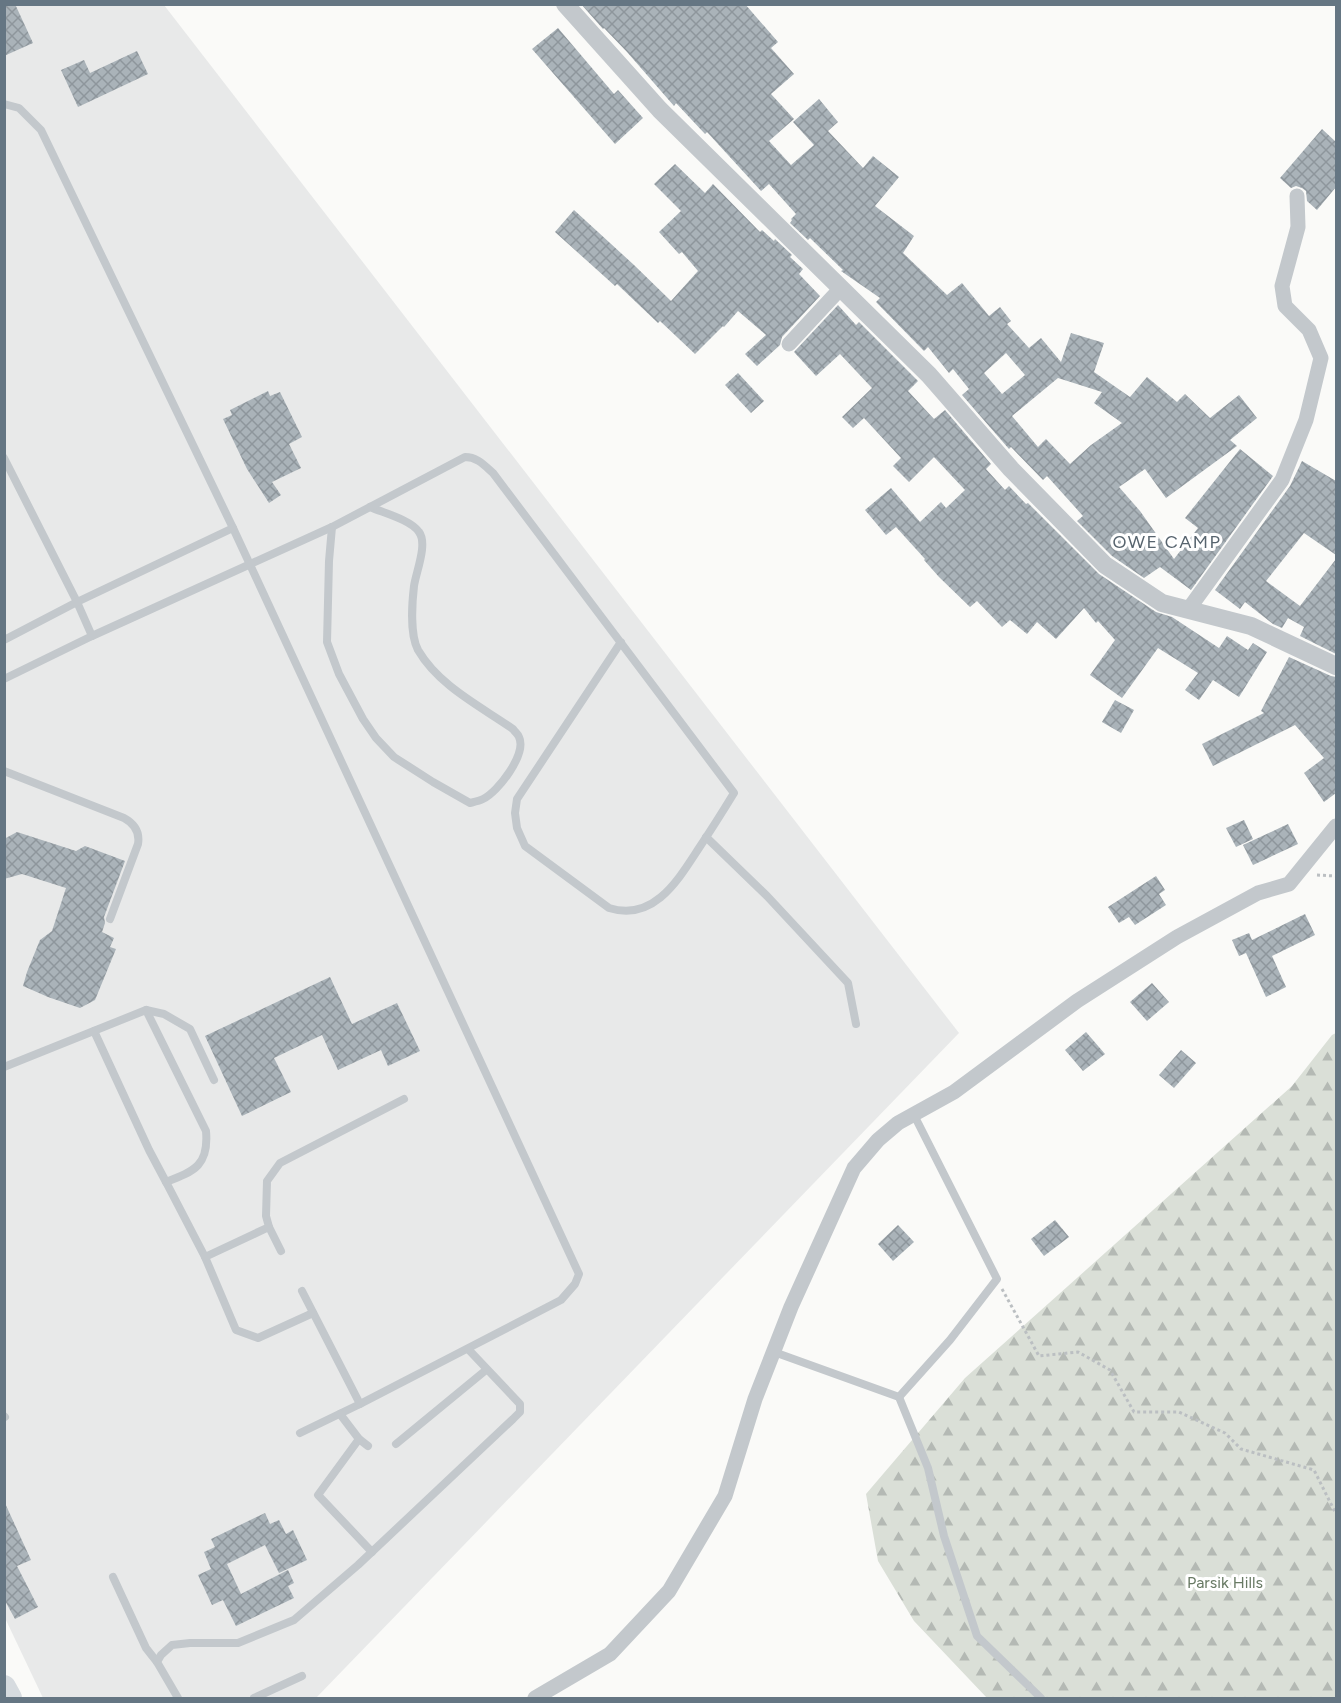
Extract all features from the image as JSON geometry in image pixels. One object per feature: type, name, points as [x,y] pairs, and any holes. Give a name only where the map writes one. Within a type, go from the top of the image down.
[{"type":"main road","points":[[4,1687],[10,1698]]},
{"type":"street","points":[[565,4],[660,110],[929,375],[1011,469],[1105,565],[1162,603],[1251,627],[1336,666]]},
{"type":"street","points":[[1188,610],[1282,480],[1306,420],[1321,358],[1309,330],[1285,306],[1282,286],[1298,227],[1297,196]]},
{"type":"street","points":[[789,344],[841,288]]},
{"type":"street","points":[[535,1698],[610,1654],[669,1591],[726,1496],[755,1399],[791,1307],[854,1167],[878,1140],[898,1123],[954,1092],[1077,1001],[1177,937],[1258,893],[1289,884],[1336,826]]},
{"type":"lane","points":[[4,104],[19,108],[41,130],[233,528],[579,1274],[575,1284],[561,1300],[300,1433]]},
{"type":"lane","points":[[4,679],[92,636],[332,527],[465,457],[471,457],[493,473],[621,642],[734,792],[677,881],[646,907],[633,911],[609,908],[525,846],[517,828],[515,813],[517,799],[621,642]]},
{"type":"lane","points":[[4,458],[92,636]]},
{"type":"lane","points":[[332,527],[327,642],[339,674],[363,719],[376,738],[394,757],[470,803],[483,799],[491,794],[514,767],[520,748],[520,737],[513,729],[448,686],[417,648],[412,618],[414,587],[423,546],[422,536],[411,524],[370,507]]},
{"type":"lane","points":[[4,640],[233,528]]},
{"type":"lane","points":[[4,771],[131,822],[139,836],[138,844],[110,919]]},
{"type":"lane","points":[[706,837],[767,896],[848,983],[856,1024]]},
{"type":"lane","points":[[146,1010],[206,1131],[207,1145],[204,1157],[195,1168],[166,1182]]},
{"type":"lane","points":[[4,1067],[146,1010],[164,1014],[190,1029],[214,1080]]},
{"type":"lane","points":[[94,1031],[149,1150],[205,1257],[236,1330],[258,1338],[313,1313]]},
{"type":"lane","points":[[281,1251],[266,1216],[267,1181],[280,1163],[404,1099]]},
{"type":"lane","points":[[899,1397],[950,1340],[997,1279],[914,1115]]},
{"type":"lane","points":[[205,1257],[269,1227]]},
{"type":"lane","points":[[302,1291],[360,1404]]},
{"type":"lane","points":[[157,1662],[160,1655],[172,1645],[238,1643],[294,1620],[372,1552],[513,1419],[519,1412],[520,1404],[468,1349]]},
{"type":"lane","points":[[774,1352],[899,1397],[928,1468],[944,1536],[977,1636],[1041,1698]]},
{"type":"lane","points":[[396,1444],[486,1370]]},
{"type":"lane","points":[[340,1414],[359,1439],[368,1446]]},
{"type":"lane","points":[[359,1439],[318,1495],[372,1552]]},
{"type":"lane","points":[[112,1577],[146,1648],[178,1698]]},
{"type":"lane","points":[[254,1698],[302,1676]]},
{"type":"path","points":[[997,1279],[1040,1356],[1078,1352],[1110,1370],[1134,1412],[1179,1412],[1225,1433],[1241,1449],[1314,1470],[1336,1511]]},
{"type":"shaded area","points":[[5,5],[164,5],[959,1033],[316,1698],[43,1698],[5,1618]]},
{"type":"green space","name":"Parsik Hills","points":[[1336,1033],[1336,1698],[987,1698],[914,1621],[878,1561],[866,1494],[965,1378],[1292,1086],[1332,1035]]},
{"type":"building","points":[[4,4],[15,4],[33,43],[4,56]]},
{"type":"building","points":[[581,4],[745,4],[778,42],[771,48],[794,74],[771,94],[794,119],[769,141],[791,165],[814,145],[793,122],[819,99],[838,122],[828,131],[863,168],[873,156],[899,177],[875,206],[914,236],[903,253],[947,295],[962,283],[989,316],[1000,307],[1011,321],[1007,324],[1029,348],[1041,338],[1061,362],[1071,333],[1104,343],[1094,372],[1130,397],[1147,377],[1177,402],[1185,394],[1210,418],[1239,395],[1257,418],[1230,440],[1237,446],[1166,498],[1145,469],[1119,487],[1140,511],[1174,559],[1198,528],[1185,518],[1240,449],[1273,476],[1191,590],[1160,567],[1144,578],[1112,556],[1077,521],[1083,516],[1047,476],[1043,480],[1011,447],[1009,449],[962,395],[969,389],[953,369],[949,373],[928,347],[924,351],[876,302],[880,298],[841,271],[843,270],[810,238],[808,240],[790,223],[796,214],[769,184],[761,191],[707,132],[705,134],[676,103],[674,106],[627,52]],"holes":[[[1006,353],[1025,375],[1002,394],[984,373]],[[1058,378],[1102,392],[1094,403],[1122,423],[1091,445],[1070,464],[1046,439],[1038,447],[1012,416]]]},
{"type":"building","points":[[558,28],[614,94],[618,90],[643,118],[615,144],[532,49]]},
{"type":"building","points":[[137,51],[148,74],[78,107],[61,70],[84,60],[90,73]]},
{"type":"building","points":[[1322,129],[1336,142],[1336,187],[1317,210],[1307,201],[1306,191],[1296,186],[1291,188],[1280,178]]},
{"type":"building","points":[[675,164],[705,193],[713,184],[760,232],[762,230],[774,241],[775,239],[792,255],[790,257],[803,269],[799,274],[820,296],[782,337],[780,345],[757,366],[745,354],[766,335],[738,311],[695,354],[660,321],[658,323],[617,284],[615,286],[555,232],[574,210],[671,301],[698,271],[682,252],[679,254],[659,232],[681,211],[654,184]]},
{"type":"building","points":[[838,305],[856,325],[859,322],[918,381],[908,391],[934,419],[945,410],[991,464],[986,469],[1005,490],[1009,486],[1099,574],[1156,612],[1172,617],[1219,648],[1227,636],[1248,650],[1253,643],[1267,652],[1239,697],[1213,680],[1199,700],[1185,690],[1198,673],[1158,648],[1122,698],[1090,675],[1115,640],[1098,621],[1096,623],[1084,608],[1056,639],[1037,622],[1027,634],[1010,620],[1002,627],[977,601],[970,607],[939,577],[896,527],[886,535],[865,510],[891,488],[920,522],[941,502],[946,508],[965,490],[934,457],[909,482],[893,466],[901,458],[864,418],[853,428],[842,417],[872,388],[840,354],[816,376],[794,352]]},
{"type":"building","points":[[738,373],[764,401],[751,413],[725,385]]},
{"type":"building","points":[[268,391],[270,396],[280,392],[302,437],[289,444],[301,468],[272,482],[281,495],[269,503],[247,469],[223,419],[232,415],[230,410]]},
{"type":"building","points":[[1302,461],[1336,481],[1336,555],[1304,533],[1266,581],[1300,606],[1336,559],[1336,654],[1300,636],[1304,627],[1288,618],[1282,628],[1273,624],[1245,602],[1240,609],[1215,590],[1290,486]]},
{"type":"building","points":[[1289,657],[1336,677],[1336,793],[1324,802],[1304,773],[1324,758],[1295,725],[1213,766],[1202,744],[1264,713],[1261,711]]},
{"type":"building","points":[[1115,700],[1134,710],[1121,733],[1102,722]]},
{"type":"building","points":[[1244,820],[1253,839],[1236,847],[1226,828]]},
{"type":"building","points":[[1288,824],[1298,844],[1253,865],[1243,845]]},
{"type":"building","points":[[17,832],[76,851],[85,846],[125,861],[104,917],[102,932],[114,938],[110,947],[116,949],[95,1000],[80,1008],[23,986],[40,940],[52,931],[66,888],[22,874],[4,879],[4,839]]},
{"type":"building","points":[[1156,876],[1165,890],[1159,894],[1166,905],[1135,925],[1129,917],[1119,923],[1108,907]]},
{"type":"building","points":[[1305,914],[1315,935],[1272,956],[1286,987],[1266,997],[1246,953],[1239,956],[1232,940],[1249,933],[1252,940]]},
{"type":"building","points":[[330,977],[352,1024],[397,1003],[420,1051],[388,1066],[381,1050],[338,1070],[322,1035],[274,1058],[291,1092],[242,1116],[205,1036]]},
{"type":"building","points":[[1152,983],[1169,1002],[1147,1021],[1130,1002]]},
{"type":"building","points":[[1086,1032],[1105,1054],[1083,1071],[1065,1050]]},
{"type":"building","points":[[1181,1050],[1196,1063],[1174,1088],[1159,1075]]},
{"type":"building","points":[[1055,1220],[1069,1237],[1044,1256],[1031,1239]]},
{"type":"building","points":[[898,1225],[914,1242],[893,1261],[878,1244]]},
{"type":"building","points":[[4,1501],[31,1560],[17,1566],[38,1607],[15,1619],[4,1599]]},
{"type":"building","points":[[265,1513],[270,1524],[279,1520],[286,1534],[293,1530],[307,1560],[279,1573],[265,1545],[227,1564],[241,1594],[288,1570],[294,1583],[288,1586],[294,1598],[236,1626],[223,1600],[212,1605],[198,1575],[211,1569],[204,1552],[215,1547],[211,1539]]},
{"type":"district","name":"OWE CAMP","points":[[1167,542]]}]
